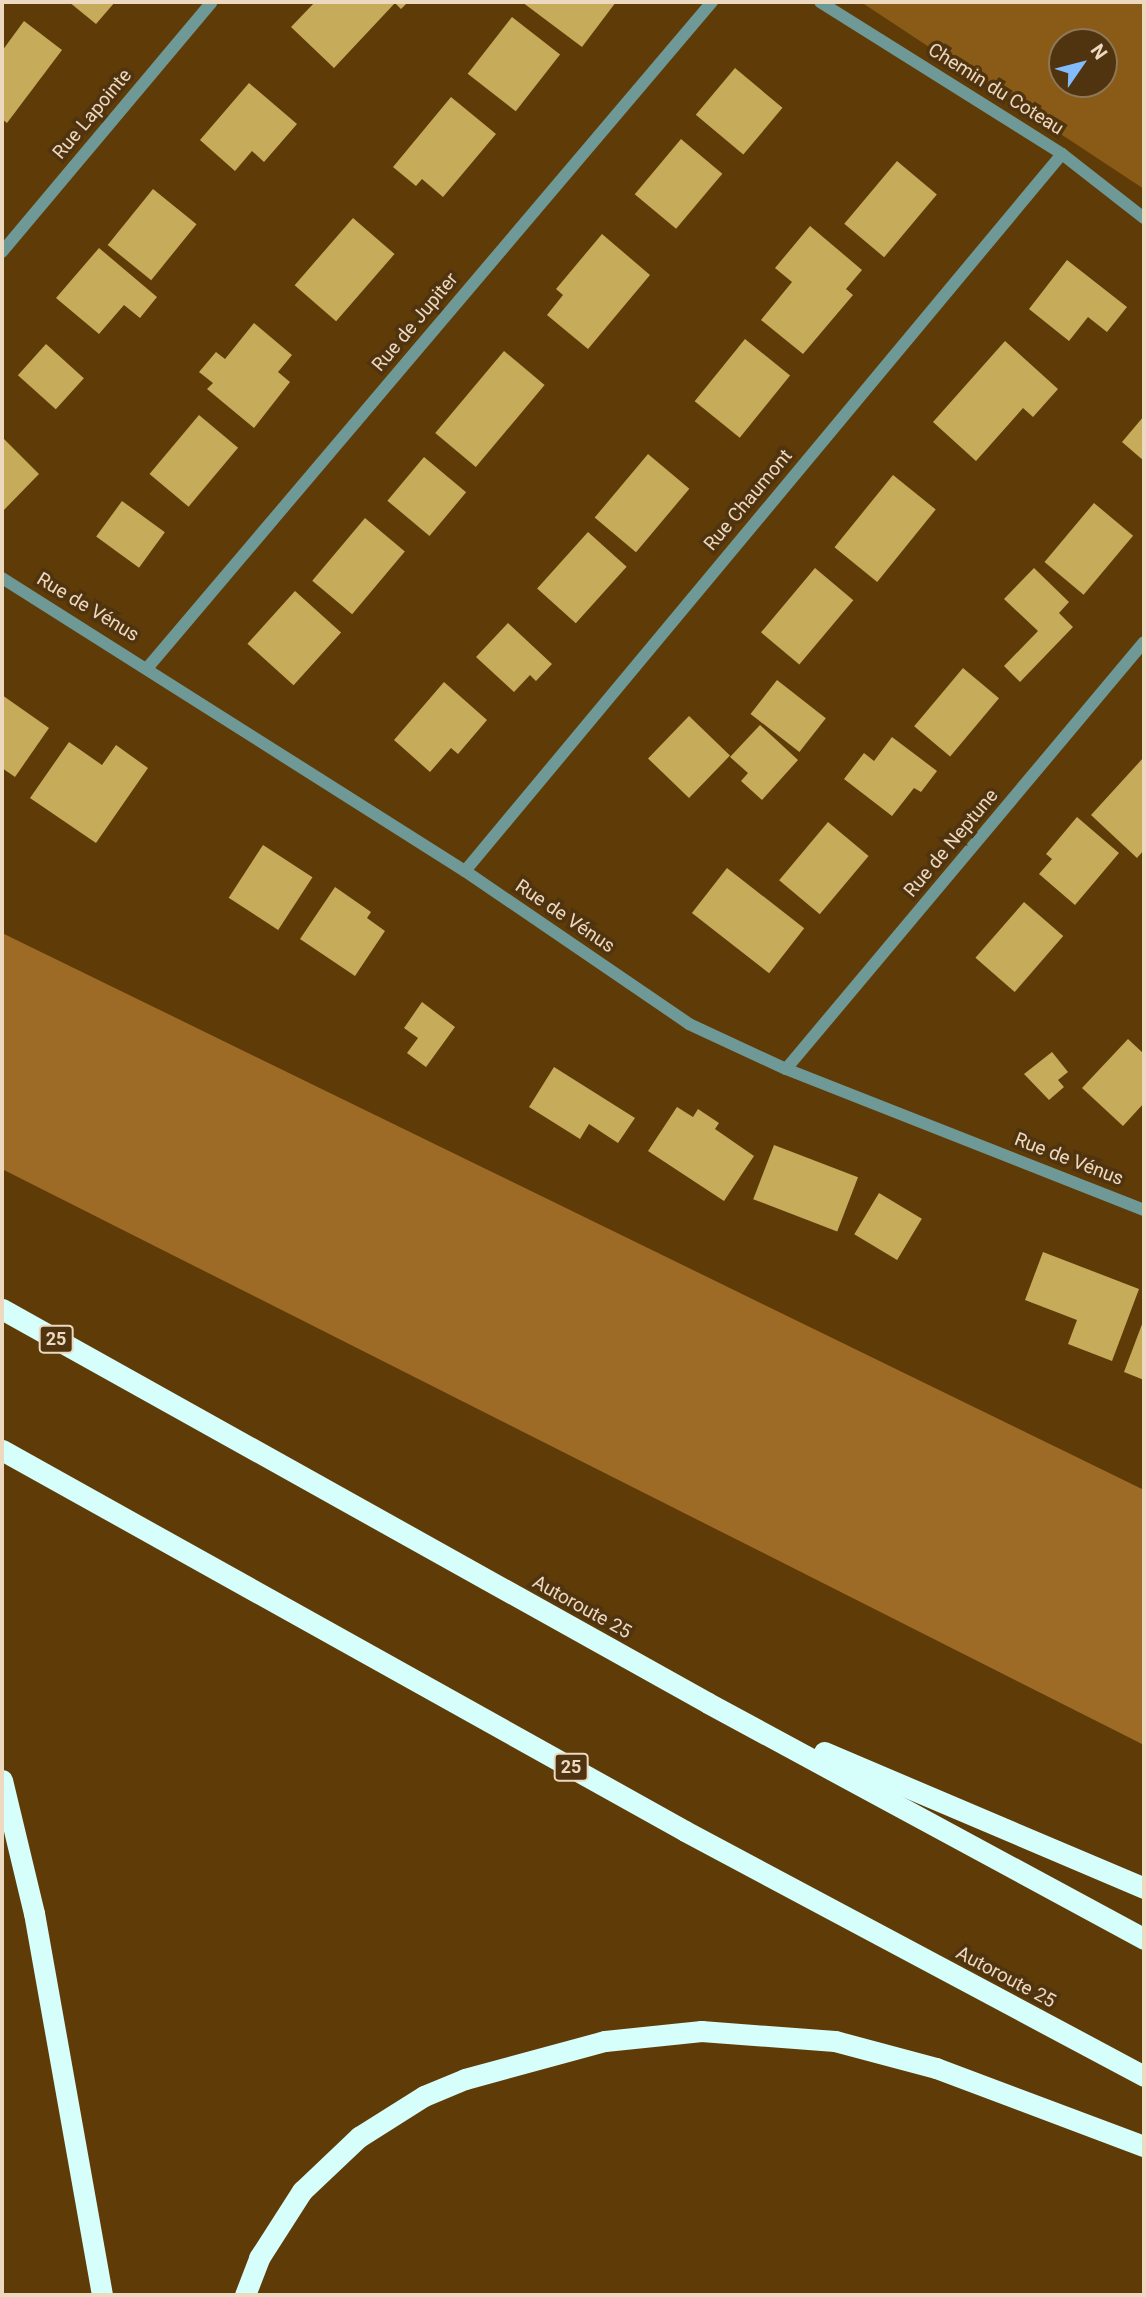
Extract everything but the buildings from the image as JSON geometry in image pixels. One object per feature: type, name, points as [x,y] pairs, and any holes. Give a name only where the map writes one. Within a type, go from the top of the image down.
[{"type":"highway","name":"Autoroute 25","points":[[2,1309],[708,1703],[1144,1938]]},
{"type":"highway","name":"Autoroute 25","points":[[2,1450],[685,1831],[1144,2076]]},
{"type":"highway","points":[[708,1703],[1144,1888]]},
{"type":"highway","points":[[2,1780],[34,1913],[102,2295]]},
{"type":"highway","points":[[245,2295],[259,2258],[302,2190],[369,2130],[465,2079],[605,2041],[701,2031],[835,2041],[936,2068],[1144,2146]]},
{"type":"street","name":"Rue Lapointe","points":[[2,252],[212,2]]},
{"type":"street","name":"Rue de Jupiter","points":[[149,666],[712,2]]},
{"type":"street","name":"Chemin du Coteau","points":[[820,2],[1062,155],[1144,218]]},
{"type":"street","name":"Rue Chaumont","points":[[465,871],[1062,155]]},
{"type":"street","name":"Rue de Vénus","points":[[2,579],[149,666],[465,871],[689,1024],[786,1069],[1144,1210]]},
{"type":"street","name":"Rue de Neptune","points":[[786,1069],[1144,642]]},
{"type":"shaded area","points":[[861,2],[1144,2],[1144,189]]},
{"type":"shaded area","points":[[2,933],[1144,1490],[1144,1745],[2,1169]]}]
